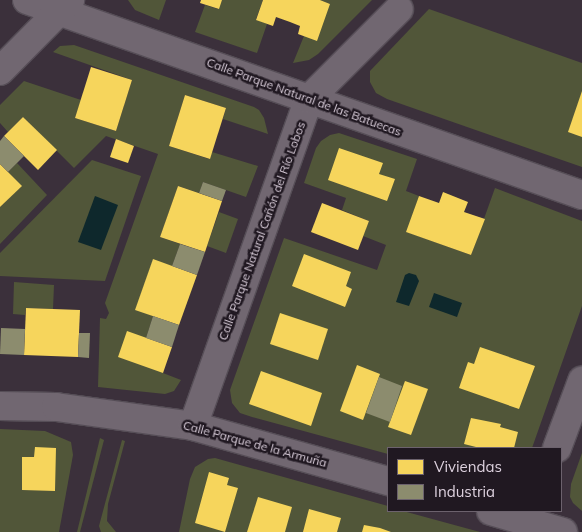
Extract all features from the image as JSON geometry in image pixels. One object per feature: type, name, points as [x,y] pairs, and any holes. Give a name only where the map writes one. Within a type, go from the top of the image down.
[{"type":"street","name":"Calle Parque Natural de las Batuecas","points":[[27,0],[64,6],[309,99],[582,195]]},
{"type":"street","points":[[0,70],[64,6]]},
{"type":"street","name":"Calle Parque Natural Cañón del Río Lobos","points":[[193,426],[309,99],[399,9]]},
{"type":"street","points":[[557,447],[582,381]]},
{"type":"street","name":"Calle Parque de la Armuña","points":[[0,406],[56,407],[193,426],[387,481]]},
{"type":"street","points":[[498,512],[532,517],[563,532]]},
{"type":"green space","points":[[128,0],[166,0],[159,20],[135,10]]},
{"type":"green space","points":[[222,0],[263,0],[256,19],[267,24],[257,53],[195,32],[205,5],[218,9]]},
{"type":"green space","points":[[320,0],[372,0],[318,54],[309,60],[293,63],[304,36],[330,4]]},
{"type":"green space","points":[[429,9],[582,63],[582,167],[387,99],[376,93],[370,82],[370,71]]},
{"type":"green space","points":[[74,45],[254,107],[259,110],[264,118],[268,134],[223,119],[226,108],[185,95],[169,146],[209,159],[212,152],[258,166],[246,197],[203,182],[199,193],[178,186],[160,237],[180,244],[172,266],[153,260],[136,309],[153,316],[146,338],[163,373],[181,380],[174,391],[165,394],[98,387],[100,318],[106,319],[109,313],[105,303],[158,154],[106,136],[74,168],[23,117],[8,132],[0,123],[0,105],[24,81],[81,100],[75,118],[116,131],[132,80],[53,52],[60,46]]},
{"type":"green space","points":[[339,133],[417,159],[406,191],[419,196],[407,232],[471,255],[495,188],[582,221],[582,306],[532,447],[387,447],[387,454],[252,417],[240,413],[232,403],[230,390],[284,238],[377,270],[386,245],[363,236],[369,221],[342,210],[346,198],[304,183],[316,148],[321,141],[330,135]]},
{"type":"green space","points":[[92,160],[141,176],[105,281],[0,276],[0,253]]},
{"type":"green space","points":[[17,163],[47,195],[0,244],[0,207],[21,186],[8,172]]},
{"type":"green space","points":[[219,212],[238,219],[226,253],[207,246]]},
{"type":"green space","points":[[14,282],[54,285],[53,309],[26,308],[25,315],[13,314]]},
{"type":"green space","points":[[0,429],[45,431],[71,442],[73,455],[59,532],[0,532]]},
{"type":"green space","points":[[100,438],[104,440],[80,532],[77,532]]},
{"type":"green space","points":[[122,440],[125,441],[108,504],[107,521],[116,532],[101,532],[99,526]]},
{"type":"green space","points":[[582,453],[582,511],[573,503],[570,497],[571,484]]},
{"type":"green space","points":[[215,458],[387,506],[387,512],[407,512],[480,532],[179,532],[190,479],[195,467],[208,459]]},
{"type":"shaded area","points":[[95,196],[118,205],[101,250],[78,242]]},
{"type":"shaded area","points":[[409,273],[416,275],[419,281],[409,306],[396,302],[405,275]]},
{"type":"shaded area","points":[[434,293],[462,303],[457,317],[429,307]]},
{"type":"building: Viviendas","points":[[201,0],[222,0],[219,9],[200,3]]},
{"type":"building: Viviendas","points":[[263,0],[320,0],[330,4],[317,41],[298,34],[300,26],[276,17],[273,26],[256,20]]},
{"type":"building: Viviendas","points":[[91,67],[132,80],[116,131],[75,118]]},
{"type":"building: Viviendas","points":[[582,91],[582,137],[568,132]]},
{"type":"building: Viviendas","points":[[185,95],[226,108],[210,159],[169,146]]},
{"type":"building: Viviendas","points":[[23,117],[57,150],[38,170],[4,136]]},
{"type":"building: Viviendas","points":[[116,139],[134,146],[128,163],[110,157]]},
{"type":"building: Viviendas","points":[[339,148],[383,163],[379,174],[395,179],[387,201],[328,180]]},
{"type":"building: Viviendas","points":[[0,164],[22,186],[0,207]]},
{"type":"building: Viviendas","points":[[178,186],[222,201],[205,252],[160,237]]},
{"type":"building: Viviendas","points":[[443,192],[468,202],[464,212],[485,219],[471,255],[406,232],[419,196],[439,203]]},
{"type":"building: Viviendas","points":[[322,203],[369,221],[358,250],[311,232]]},
{"type":"building: Viviendas","points":[[304,254],[351,272],[346,286],[352,289],[345,307],[292,286]]},
{"type":"building: Viviendas","points":[[153,259],[197,275],[179,325],[135,310]]},
{"type":"building: Viviendas","points":[[26,308],[80,310],[78,357],[24,355]]},
{"type":"building: Viviendas","points":[[280,313],[328,329],[318,360],[270,344]]},
{"type":"building: Viviendas","points":[[127,331],[172,347],[163,373],[118,357]]},
{"type":"building: Viviendas","points":[[480,347],[535,366],[519,409],[459,388],[468,362],[474,364]]},
{"type":"building: Viviendas","points":[[357,365],[380,374],[363,420],[340,411]]},
{"type":"building: Viviendas","points":[[261,371],[322,393],[311,426],[249,404]]},
{"type":"building: Viviendas","points":[[405,381],[428,389],[411,435],[388,427]]},
{"type":"building: Viviendas","points":[[471,418],[501,424],[500,427],[518,432],[514,447],[476,447],[464,444]]},
{"type":"building: Viviendas","points":[[35,447],[56,448],[55,491],[22,490],[22,457],[34,457]]},
{"type":"building: Viviendas","points":[[209,472],[229,478],[227,485],[238,488],[225,532],[195,523]]},
{"type":"building: Viviendas","points":[[258,497],[292,507],[285,532],[247,532]]},
{"type":"building: Viviendas","points":[[309,509],[341,518],[337,532],[303,532]]},
{"type":"building: Viviendas","points":[[364,525],[380,528],[391,532],[362,532]]},
{"type":"building: Industria","points":[[4,136],[24,156],[8,172],[0,164],[0,141]]},
{"type":"building: Industria","points":[[203,182],[226,190],[222,201],[199,193]]},
{"type":"building: Industria","points":[[180,244],[205,252],[197,275],[172,266]]},
{"type":"building: Industria","points":[[153,316],[179,325],[172,347],[146,338]]},
{"type":"building: Industria","points":[[1,328],[25,329],[24,355],[0,354]]},
{"type":"building: Industria","points":[[79,333],[90,333],[89,358],[78,357]]},
{"type":"building: Industria","points":[[379,377],[402,386],[390,422],[366,413]]}]
